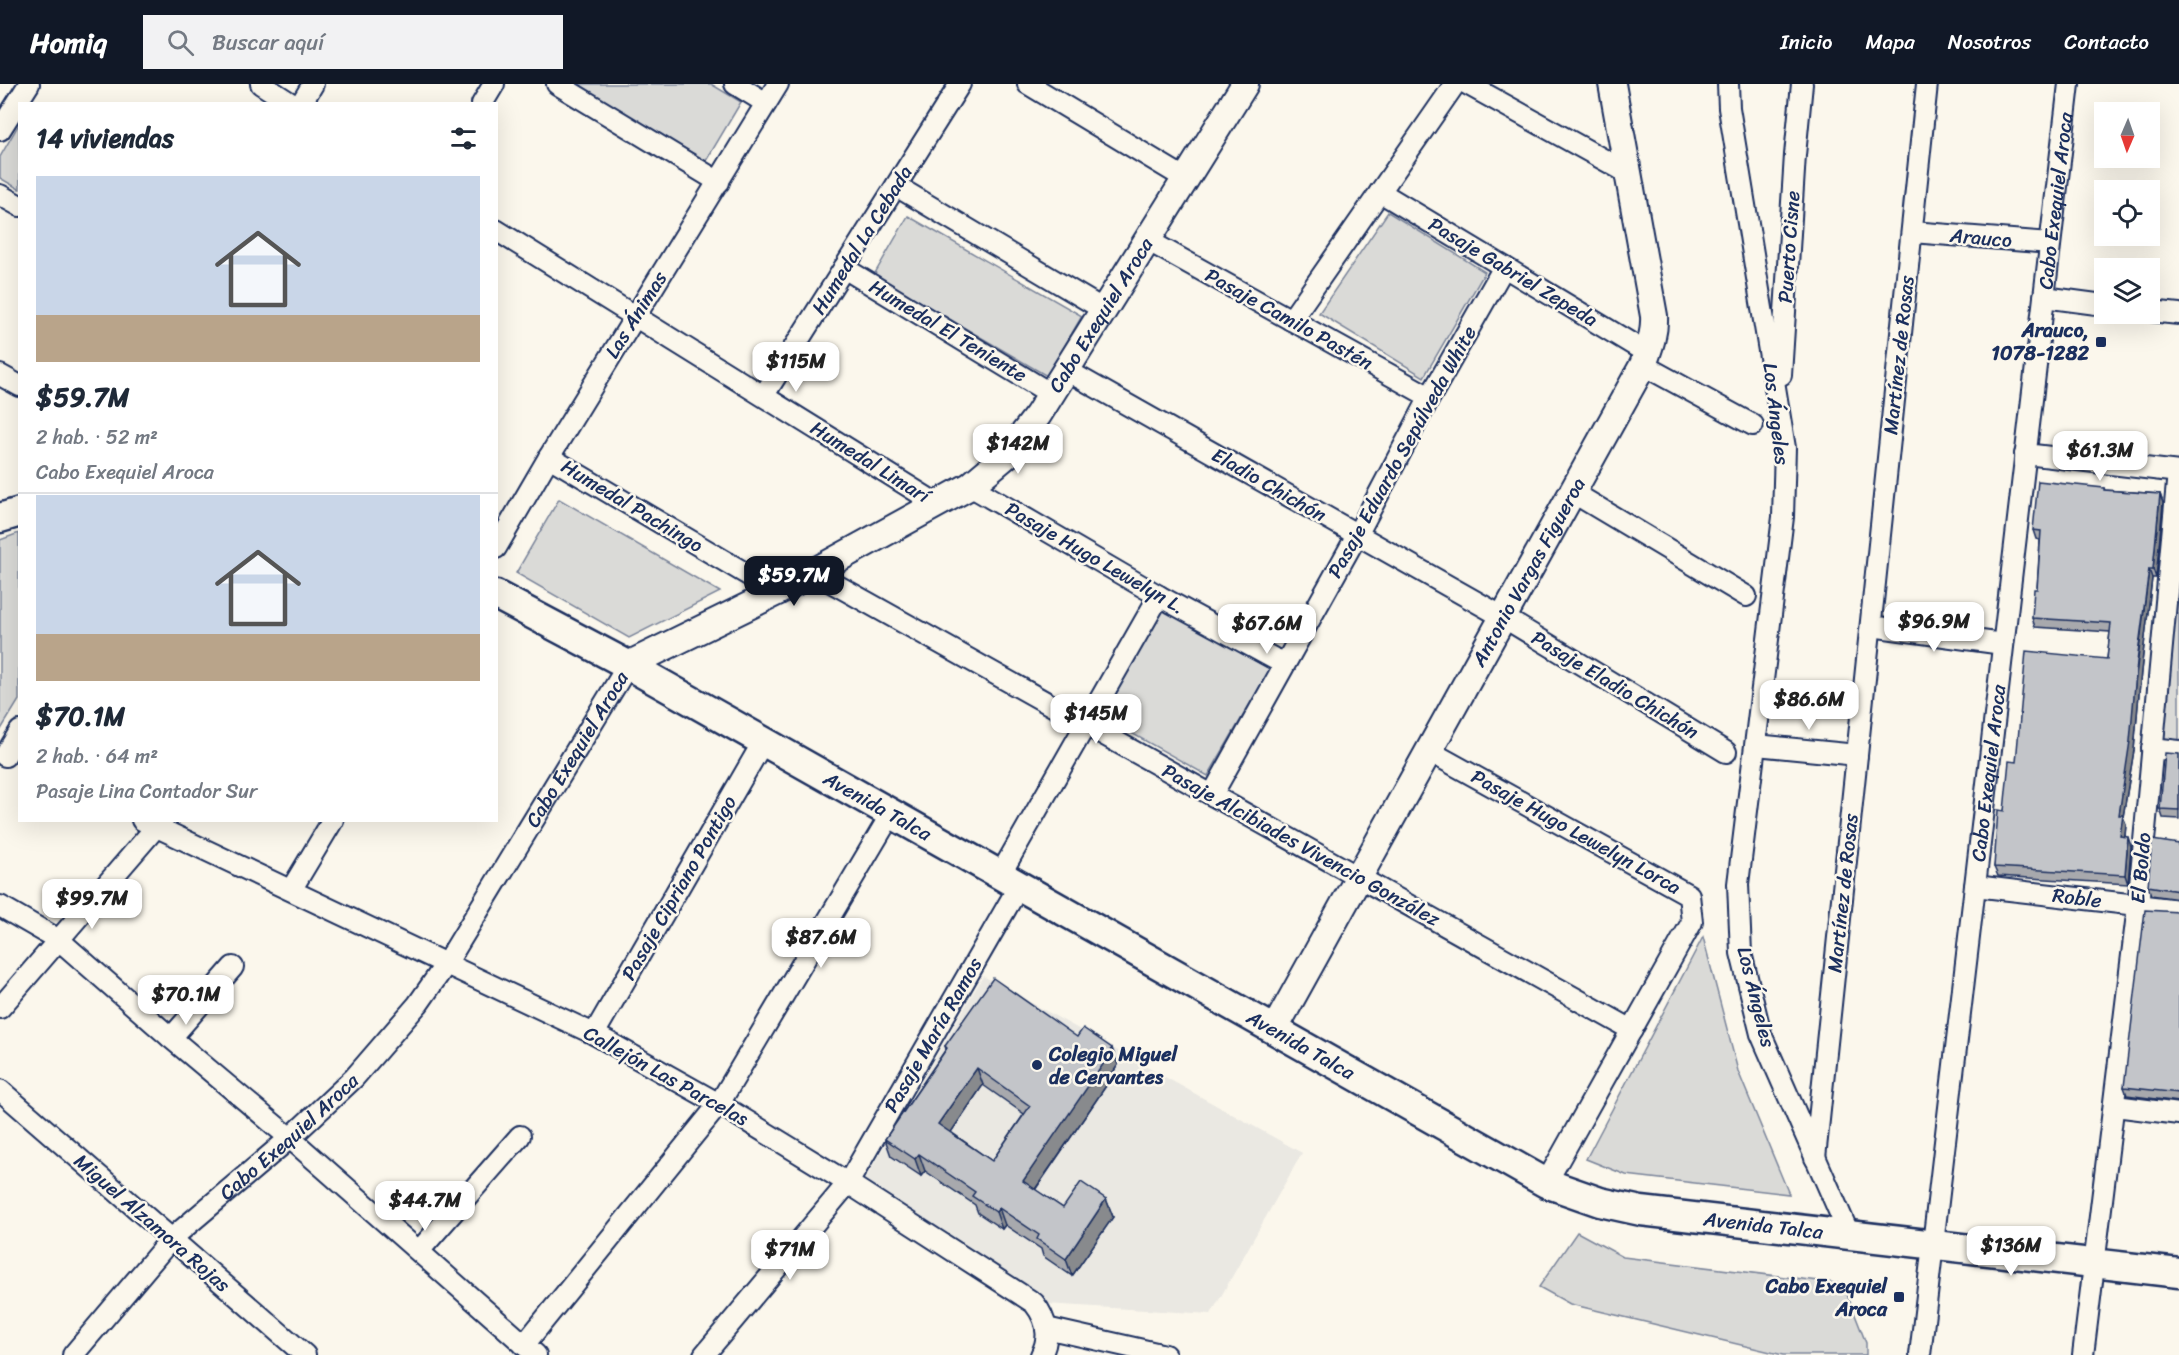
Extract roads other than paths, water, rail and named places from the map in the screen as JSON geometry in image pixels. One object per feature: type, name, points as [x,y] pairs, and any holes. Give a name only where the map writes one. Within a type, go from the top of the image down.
[{"type":"main road","points":[[0,518],[18,513]]},
{"type":"main road","name":"Avenida Talca","points":[[498,596],[628,665],[1546,1183],[1600,1202],[1641,1211],[2179,1273]]},
{"type":"street","points":[[20,102],[29,84]]},
{"type":"street","points":[[261,84],[289,102]]},
{"type":"street","points":[[303,102],[314,84]]},
{"type":"street","points":[[483,102],[494,84]]},
{"type":"street","points":[[556,84],[719,182]]},
{"type":"street","points":[[735,84],[766,103]]},
{"type":"street","name":"Las Ánimas","points":[[498,545],[549,457],[778,84]]},
{"type":"street","name":"Humedal La Cebada","points":[[764,395],[960,84]]},
{"type":"street","points":[[1028,84],[1186,179]]},
{"type":"street","name":"Cabo Exequiel Aroca","points":[[73,1355],[171,1239],[290,1138],[354,1078],[418,1004],[446,964],[628,665],[777,592],[970,486],[1008,454],[1024,435],[1051,394],[1245,84]]},
{"type":"street","points":[[1291,320],[1455,84]]},
{"type":"street","points":[[1467,84],[1628,173]]},
{"type":"street","name":"Antonio Vargas Figueroa","points":[[1274,1030],[1645,359],[1653,337],[1654,316],[1612,84]]},
{"type":"street","name":"Los Ángeles","points":[[1728,84],[1785,448],[1783,517],[1738,884],[1741,953],[1761,1034],[1849,1234]]},
{"type":"street","name":"Puerto Cisne","points":[[1778,411],[1802,84]]},
{"type":"street","name":"Martínez de Rosas","points":[[1815,1160],[1927,84]]},
{"type":"street","name":"Cabo Exequiel Aroca","points":[[1920,1355],[2068,84]]},
{"type":"street","points":[[0,130],[18,105]]},
{"type":"street","points":[[896,186],[1104,310]]},
{"type":"street","name":"Pasaje Gabriel Zepeda","points":[[1380,192],[1504,267],[1645,359],[1753,425]]},
{"type":"street","points":[[0,195],[18,205]]},
{"type":"street","name":"Humedal Limarí","points":[[498,231],[937,504]]},
{"type":"street","name":"Arauco","points":[[1912,232],[2050,243]]},
{"type":"street","name":"Pasaje Camilo Pastén","points":[[1148,240],[1431,397]]},
{"type":"street","name":"Pasaje Eduardo Sepúlveda White","points":[[1212,795],[1504,267]]},
{"type":"street","name":"Humedal El Teniente","points":[[844,268],[1051,394]]},
{"type":"street","points":[[2044,297],[2094,304]]},
{"type":"street","points":[[2160,312],[2179,314]]},
{"type":"street","name":"Eladio Chichón","points":[[1066,370],[1503,617]]},
{"type":"street","points":[[0,375],[18,385]]},
{"type":"street","points":[[2025,454],[2179,472]]},
{"type":"street","name":"Humedal Pachingo","points":[[549,457],[777,592]]},
{"type":"street","name":"El Boldo","points":[[2083,1355],[2138,906],[2179,472]]},
{"type":"street","name":"Pasaje Hugo Lewelyn L.","points":[[970,486],[1159,596],[1284,664]]},
{"type":"street","points":[[1572,492],[1746,596]]},
{"type":"street","name":"Pasaje Alcibiades Vivencio González","points":[[813,572],[1632,1030]]},
{"type":"street","name":"Pasaje María Ramos","points":[[704,1355],[848,1183],[1009,880],[1086,724],[1159,596]]},
{"type":"street","name":"Pasaje Eladio Chichón","points":[[1503,617],[1726,752]]},
{"type":"street","points":[[1871,626],[2003,644]]},
{"type":"street","points":[[8,757],[18,735]]},
{"type":"street","name":"Pasaje Cipriano Pontigo","points":[[594,1034],[763,741]]},
{"type":"street","points":[[1756,745],[1857,755]]},
{"type":"street","points":[[2152,748],[2179,751]]},
{"type":"street","name":"Pasaje Hugo Lewelyn Lorca","points":[[1429,751],[1689,895],[1692,922],[1546,1183]]},
{"type":"street","points":[[0,906],[59,940],[290,1138],[530,1350],[719,1104],[891,814]]},
{"type":"street","points":[[0,1008],[59,940],[146,822]]},
{"type":"street","name":"Callejón Las Parcelas","points":[[146,822],[594,1034],[719,1104],[848,1183],[1034,1303],[1043,1316],[1046,1328]]},
{"type":"street","points":[[291,890],[332,822]]},
{"type":"street","name":"Roble","points":[[1975,886],[2179,910]]},
{"type":"street","points":[[171,1038],[233,967]]},
{"type":"street","name":"Miguel Alzamora Rojas","points":[[0,1090],[304,1355]]},
{"type":"street","points":[[2115,1106],[2179,1114]]},
{"type":"street","points":[[418,1251],[520,1136]]},
{"type":"street","points":[[1041,1355],[1047,1340],[1046,1328],[1165,1355]]},
{"type":"place","name":"Arauco, 1078-1282","points":[[2101,342]]},
{"type":"place","name":"Colegio Miguel de Cervantes","points":[[1037,1065]]},
{"type":"place","name":"Cabo Exequiel Aroca","points":[[1899,1297]]}]
